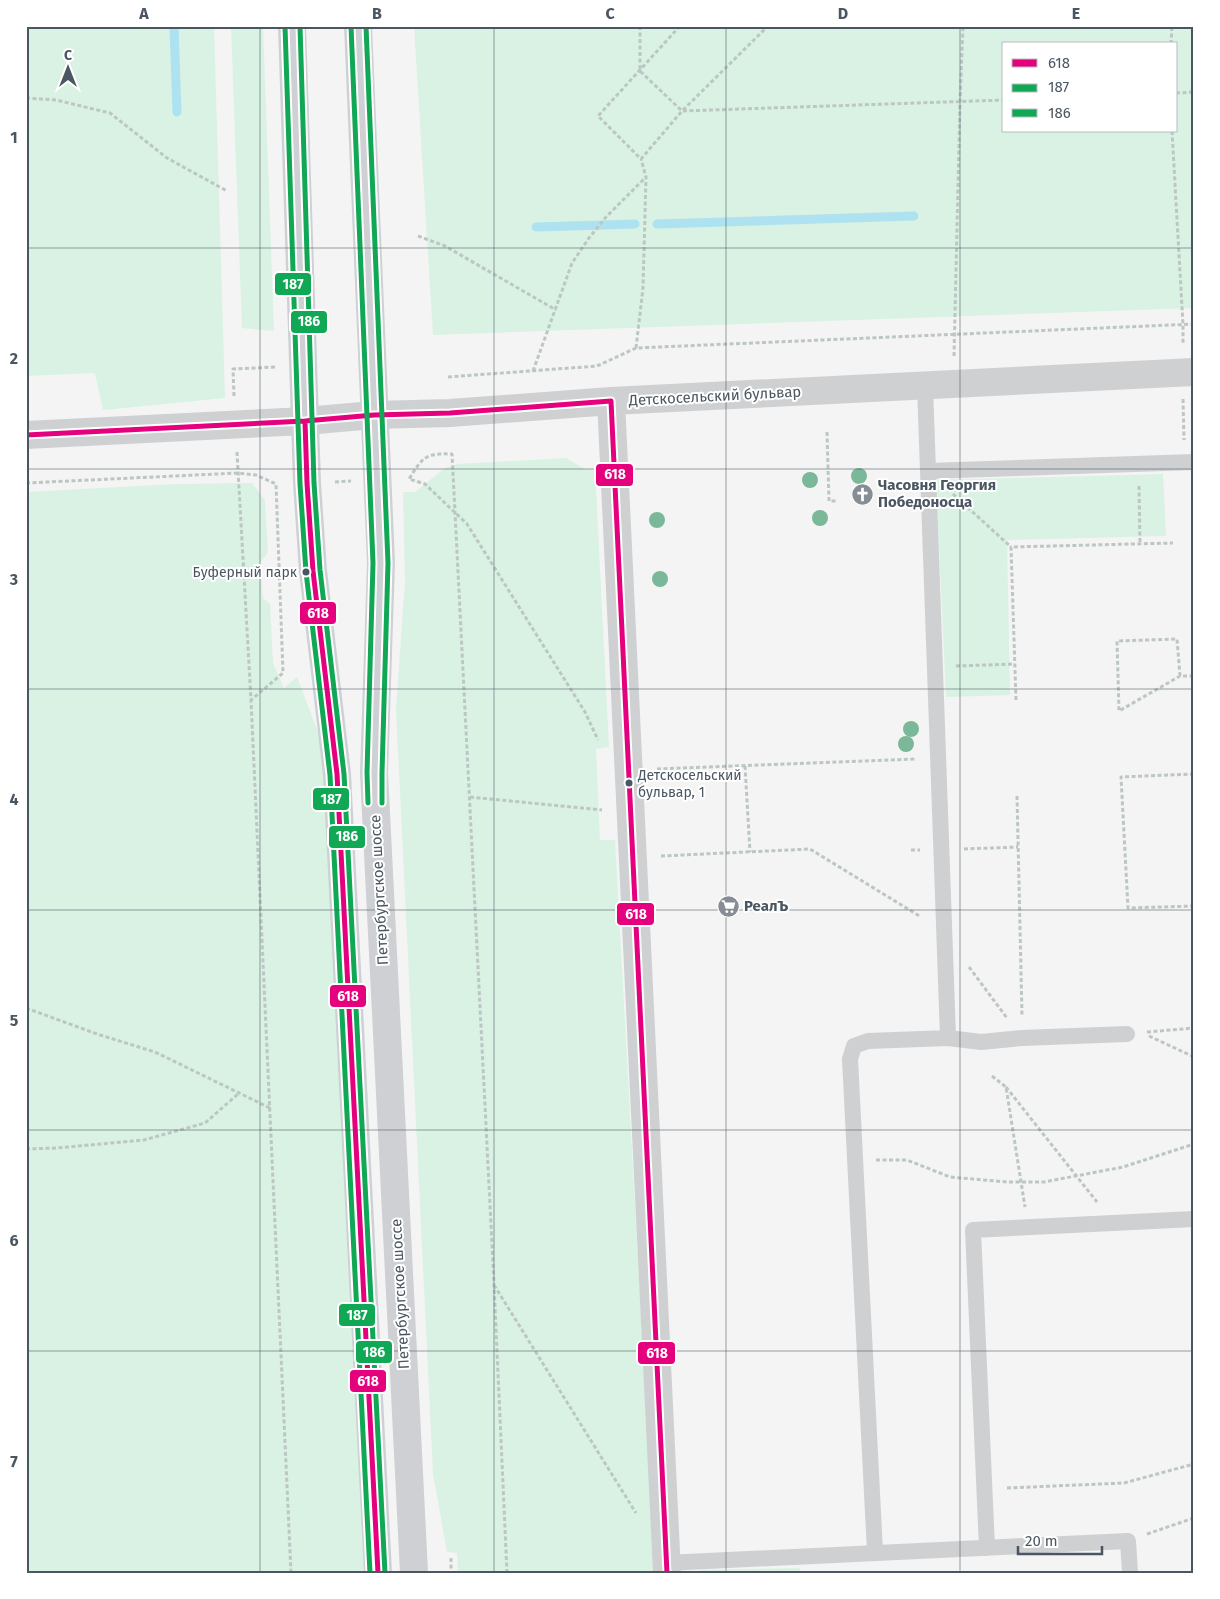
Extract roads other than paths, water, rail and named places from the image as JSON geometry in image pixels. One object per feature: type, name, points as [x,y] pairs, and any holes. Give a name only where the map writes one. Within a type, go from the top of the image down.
[{"type":"main road","points":[[292,26],[307,483],[313,571],[337,774],[378,1573]]},
{"type":"main road","name":"Петербургское шоссе","points":[[358,26],[381,563],[374,773],[414,1573]]},
{"type":"street","name":"Детскосельский бульвар","points":[[26,435],[450,413],[611,401],[1194,372]]},
{"type":"street","points":[[611,401],[666,1568]]},
{"type":"lane","points":[[925,386],[948,1038]]},
{"type":"lane","points":[[928,471],[1194,462]]},
{"type":"lane","points":[[875,1552],[850,1059],[854,1046],[868,1041],[948,1038],[981,1042],[1022,1038],[1126,1034]]},
{"type":"lane","points":[[987,1548],[973,1230],[1194,1219]]},
{"type":"lane","points":[[666,1568],[875,1552],[1128,1541],[1130,1573]]},
{"type":"waterway","points":[[174,26],[177,112]]},
{"type":"waterway","points":[[657,224],[914,216]]},
{"type":"waterway","points":[[536,227],[635,224]]},
{"type":"place","name":"Часовня Георгия Победоносца","points":[[862,494]]},
{"type":"place","name":"Буферный парк","points":[[306,572]]},
{"type":"place","name":"Детскосельский бульвар, 1","points":[[629,783]]},
{"type":"place","name":"РеалЪ","points":[[728,906]]}]
